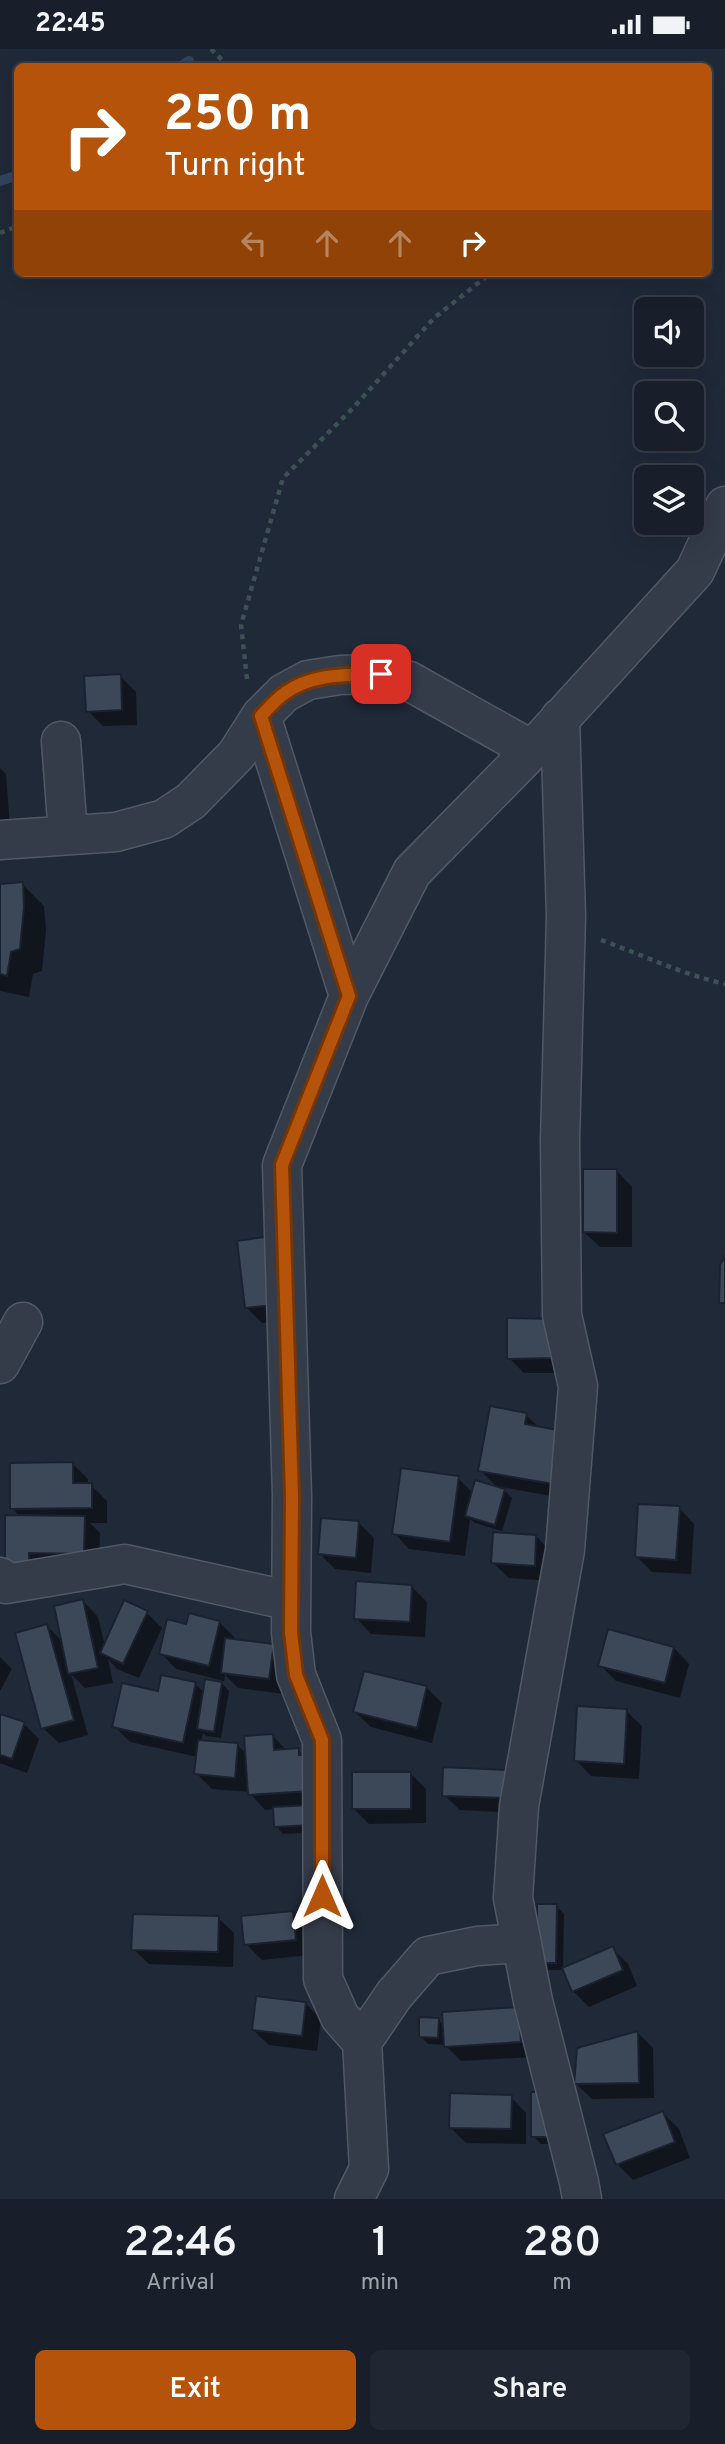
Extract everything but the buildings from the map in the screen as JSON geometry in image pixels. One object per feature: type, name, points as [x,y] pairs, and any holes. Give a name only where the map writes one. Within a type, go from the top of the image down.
[{"type":"street","points":[[362,2042],[340,2017],[323,1979],[322,1740],[296,1675],[291,1632],[292,1496],[282,1165],[349,996],[412,872],[532,750],[695,571],[725,506]]},
{"type":"street","points":[[0,840],[116,832],[164,819],[191,801],[237,754],[261,716],[284,693],[307,680],[340,675],[381,674],[409,681],[532,750]]},
{"type":"street","points":[[261,716],[349,996]]},
{"type":"street","points":[[560,718],[566,937],[560,1140],[562,1315],[578,1386],[565,1551],[519,1806],[513,1898],[533,2001],[582,2199]]},
{"type":"street","points":[[61,741],[68,835]]},
{"type":"street","points":[[0,1364],[23,1322]]},
{"type":"street","points":[[2,1582],[125,1564],[291,1601]]},
{"type":"street","points":[[354,2199],[369,2169],[362,2042],[394,1996],[428,1956],[477,1946],[522,1943]]},
{"type":"path","points":[[211,49],[225,63]]},
{"type":"path","points":[[261,716],[246,675],[241,625],[283,478],[354,407],[434,318],[486,277]]},
{"type":"path","points":[[566,937],[603,941],[696,978],[725,984]]},
{"type":"waterway","points":[[0,181],[14,176]]},
{"type":"route","points":[[322,1896],[322,1740],[296,1675],[291,1632],[292,1496],[282,1165],[349,996],[261,716],[284,693],[307,680],[340,675],[381,674]]}]
